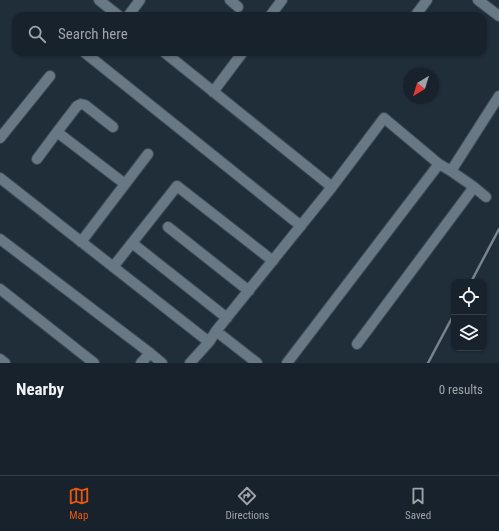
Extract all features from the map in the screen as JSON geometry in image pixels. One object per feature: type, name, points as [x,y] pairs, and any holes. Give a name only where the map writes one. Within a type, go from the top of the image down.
[{"type":"street","points":[[99,0],[114,12]]},
{"type":"street","points":[[131,12],[140,0]]},
{"type":"street","points":[[230,0],[238,7]]},
{"type":"street","points":[[273,12],[282,0]]},
{"type":"street","points":[[418,12],[427,0]]},
{"type":"street","points":[[478,0],[497,10]]},
{"type":"street","points":[[89,56],[301,226]]},
{"type":"street","points":[[169,56],[332,187]]},
{"type":"street","points":[[214,92],[240,56]]},
{"type":"street","points":[[0,138],[50,76]]},
{"type":"street","points":[[451,171],[499,96]]},
{"type":"street","points":[[37,159],[77,106],[81,104],[85,105],[113,127]]},
{"type":"street","points":[[190,363],[332,187],[384,118],[439,164],[474,187],[486,197]]},
{"type":"street","points":[[57,132],[125,184]]},
{"type":"street","points":[[81,242],[148,154]]},
{"type":"street","points":[[288,363],[439,164]]},
{"type":"street","points":[[0,178],[208,342]]},
{"type":"street","points":[[113,267],[177,186],[273,261]]},
{"type":"street","points":[[357,344],[474,187]]},
{"type":"street","points":[[168,227],[249,291]]},
{"type":"street","points":[[0,239],[162,363]]},
{"type":"street","points":[[132,243],[227,318]]},
{"type":"street","points":[[0,289],[94,363]]},
{"type":"street","points":[[216,331],[256,363]]},
{"type":"street","points":[[141,363],[150,353]]},
{"type":"street","points":[[0,359],[5,363]]},
{"type":"railway","points":[[473,279],[499,229]]},
{"type":"railway","points":[[428,363],[453,315]]}]
